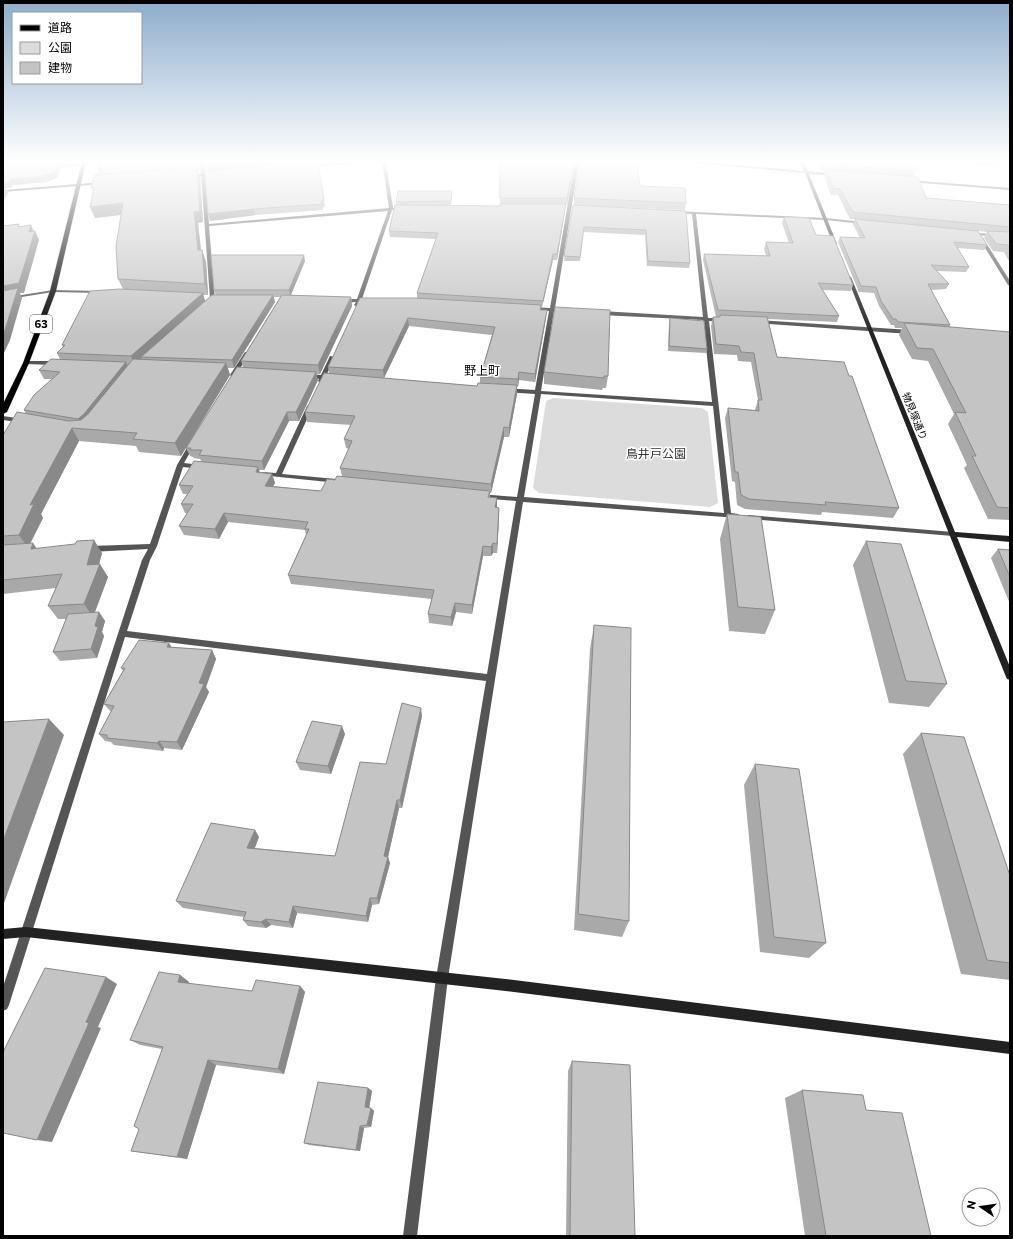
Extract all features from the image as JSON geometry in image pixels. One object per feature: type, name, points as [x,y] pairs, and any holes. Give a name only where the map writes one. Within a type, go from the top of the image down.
[{"type":"main road","name":"63","points":[[3,412],[26,363],[53,291],[70,220]]},
{"type":"street","points":[[207,305],[213,299],[208,220]]},
{"type":"street","points":[[208,225],[264,220]]},
{"type":"street","points":[[356,308],[387,220]]},
{"type":"street","points":[[410,1236],[442,978],[520,498],[539,392],[556,310],[568,220]]},
{"type":"street","points":[[695,220],[728,515]]},
{"type":"street","points":[[825,220],[837,249]]},
{"type":"street","points":[[832,220],[870,224]]},
{"type":"street","points":[[963,232],[1010,237]]},
{"type":"street","points":[[978,234],[1010,285]]},
{"type":"street","name":"物見塚通り","points":[[845,268],[1010,677]]},
{"type":"street","points":[[3,298],[53,291],[104,292]]},
{"type":"street","points":[[205,298],[221,299]]},
{"type":"street","points":[[338,301],[373,300]]},
{"type":"street","points":[[521,308],[556,310]]},
{"type":"street","points":[[598,313],[732,320]]},
{"type":"street","points":[[748,322],[916,332]]},
{"type":"street","points":[[227,385],[252,346]]},
{"type":"street","points":[[319,386],[336,349]]},
{"type":"street","points":[[26,363],[64,364]]},
{"type":"street","points":[[299,376],[339,378]]},
{"type":"street","points":[[502,390],[715,404]]},
{"type":"street","points":[[278,475],[312,400]]},
{"type":"street","points":[[3,418],[27,422]]},
{"type":"street","points":[[3,1005],[146,560],[153,546],[180,465],[200,432]]},
{"type":"street","points":[[180,465],[210,468]]},
{"type":"street","points":[[255,473],[342,482]]},
{"type":"street","points":[[467,494],[1010,538]]},
{"type":"street","points":[[82,550],[153,546]]},
{"type":"street","points":[[122,634],[491,678]]},
{"type":"street","points":[[3,934],[26,932],[442,978],[1010,1048]]},
{"type":"green space","name":"鳥井戸公園","points":[[553,398],[702,408],[708,412],[718,503],[710,507],[539,493],[533,488],[546,401]]},
{"type":"building","points":[[120,220],[195,220],[198,250],[202,250],[205,284],[118,279],[116,246]]},
{"type":"building","points":[[392,220],[563,220],[557,254],[553,254],[543,301],[417,293],[438,233],[389,231]]},
{"type":"building","points":[[570,220],[687,220],[690,263],[648,261],[646,230],[584,227],[580,257],[564,256]]},
{"type":"building","points":[[785,220],[810,220],[816,235],[833,236],[853,285],[818,283],[839,316],[718,310],[704,254],[770,256],[766,242],[793,243]]},
{"type":"building","points":[[855,220],[978,231],[987,245],[954,242],[969,267],[931,265],[949,284],[928,284],[950,325],[898,322],[896,319],[893,319],[881,301],[876,287],[861,286],[840,237],[865,238]]},
{"type":"building","points":[[935,220],[1010,220],[1010,227]]},
{"type":"building","points":[[19,224],[18,227],[31,225],[29,232],[35,231],[19,283],[3,286],[3,226]]},
{"type":"building","points":[[987,231],[1010,232],[1010,249],[1008,245],[996,244]]},
{"type":"building","points":[[211,255],[304,255],[289,290],[214,290]]},
{"type":"building","points":[[18,288],[5,330],[3,334],[3,291]]},
{"type":"building","points":[[120,289],[203,293],[131,356],[57,353],[65,345],[62,345],[90,291]]},
{"type":"building","points":[[212,295],[273,295],[232,360],[141,357]]},
{"type":"building","points":[[282,295],[351,297],[318,365],[241,361]]},
{"type":"building","points":[[360,298],[414,298],[541,305],[540,310],[547,310],[535,374],[519,372],[518,379],[480,377],[495,327],[408,318],[383,370],[328,367]]},
{"type":"building","points":[[555,307],[610,310],[608,376],[604,376],[604,378],[544,372]]},
{"type":"building","points":[[720,315],[767,317],[777,357],[844,362],[849,376],[852,376],[899,508],[825,502],[826,505],[749,499],[741,495],[738,472],[735,472],[728,408],[759,411],[758,400],[762,400],[754,353],[741,352],[739,346],[716,344],[713,317],[720,317]]},
{"type":"building","points":[[670,318],[704,321],[707,349],[669,346]]},
{"type":"building","points":[[904,323],[1010,332],[1010,508],[997,507],[972,456],[976,456],[955,412],[966,413],[933,349],[917,348]]},
{"type":"building","points":[[51,359],[126,362],[84,414],[78,419],[24,410],[34,395],[60,372],[39,370]]},
{"type":"building","points":[[133,359],[226,363],[175,443],[133,439],[137,433],[72,428],[30,505],[34,504],[19,535],[3,536],[3,435],[17,412],[69,421],[81,420],[88,414]]},
{"type":"building","points":[[237,367],[316,372],[296,412],[287,412],[262,461],[199,455],[202,450],[190,450],[191,448],[186,448]]},
{"type":"building","points":[[324,373],[477,386],[478,383],[517,385],[509,428],[504,427],[491,484],[340,468],[352,441],[344,439],[355,416],[305,412]]},
{"type":"building","points":[[194,461],[258,467],[256,472],[272,474],[265,486],[321,491],[327,479],[335,480],[337,476],[490,491],[488,497],[497,498],[495,507],[499,508],[497,544],[493,543],[491,547],[483,546],[472,605],[455,603],[451,617],[428,614],[434,590],[288,575],[309,529],[305,529],[308,522],[224,513],[215,529],[179,526],[193,504],[181,504],[193,486],[179,485]]},
{"type":"building","points":[[727,514],[761,517],[775,610],[738,607]]},
{"type":"building","points":[[94,540],[87,565],[100,564],[84,604],[48,606],[62,574],[3,580],[3,545],[33,543],[31,549],[75,544],[77,541]]},
{"type":"building","points":[[866,541],[901,544],[947,684],[906,681]]},
{"type":"building","points":[[998,549],[1010,550],[1010,577]]},
{"type":"building","points":[[99,612],[95,626],[98,627],[91,649],[53,652],[68,614]]},
{"type":"building","points":[[594,625],[631,628],[629,921],[578,914]]},
{"type":"building","points":[[139,640],[169,643],[167,647],[212,650],[199,683],[204,684],[177,742],[159,741],[157,743],[107,738],[107,735],[99,734],[114,706],[104,704],[125,668],[121,668]]},
{"type":"building","points":[[402,703],[421,708],[400,800],[397,800],[384,856],[388,857],[377,898],[370,898],[366,916],[293,906],[289,922],[266,919],[261,922],[243,920],[246,912],[176,901],[211,823],[255,830],[247,848],[335,856],[360,762],[386,764]]},
{"type":"building","points":[[49,719],[3,841],[3,722]]},
{"type":"building","points":[[312,721],[342,726],[328,766],[296,762]]},
{"type":"building","points":[[921,733],[964,737],[1010,876],[1010,963],[987,960]]},
{"type":"building","points":[[755,764],[799,769],[826,943],[774,937]]},
{"type":"building","points":[[45,968],[106,977],[86,1022],[89,1023],[37,1140],[3,1133],[3,1052]]},
{"type":"building","points":[[159,972],[180,975],[178,982],[252,991],[256,980],[300,986],[278,1069],[208,1060],[177,1157],[131,1151],[139,1129],[134,1126],[163,1047],[130,1040]]},
{"type":"building","points":[[572,1061],[630,1065],[635,1236],[570,1236]]},
{"type":"building","points":[[318,1082],[368,1088],[365,1107],[371,1108],[367,1125],[360,1126],[356,1150],[304,1143]]},
{"type":"building","points":[[802,1090],[863,1095],[866,1110],[902,1113],[931,1236],[826,1236]]},
{"type":"district","name":"野上町","points":[[482,371]]}]
